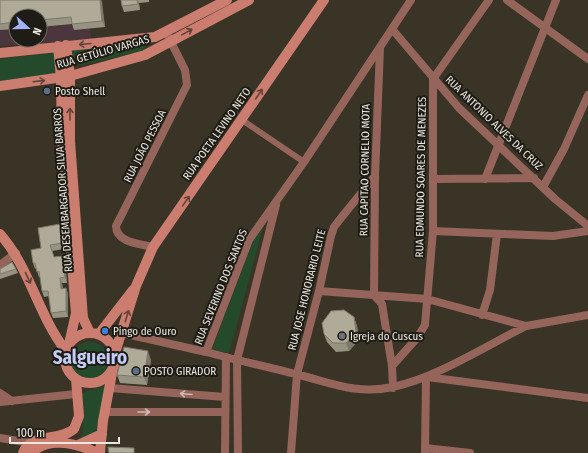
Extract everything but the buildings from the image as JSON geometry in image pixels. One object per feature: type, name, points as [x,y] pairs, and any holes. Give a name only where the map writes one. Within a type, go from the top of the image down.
[{"type":"main road","name":"RUA GETÚLIO VARGAS","points":[[0,86],[65,77],[145,55],[171,41],[204,17],[225,5],[249,0]]},
{"type":"main road","name":"RUA POETA LEVINO NETO","points":[[115,357],[136,286],[153,247],[324,0]]},
{"type":"main road","name":"RUA GETÚLIO VARGAS","points":[[0,53],[147,38],[204,17]]},
{"type":"main road","name":"RUA DESEMBARGADOR SILVA BARROS","points":[[62,46],[65,77],[66,141],[75,254],[76,313],[68,347]]},
{"type":"main road","points":[[0,234],[16,253],[54,333],[68,347]]},
{"type":"main road","name":"RUA DESEMBARGADOR SILVA BARROS","points":[[75,254],[84,318],[94,333]]},
{"type":"main road","name":"RUA POETA LEVINO NETO","points":[[94,333],[136,286]]},
{"type":"main road","points":[[31,448],[48,444],[64,443],[78,445],[99,453],[115,357],[106,338],[94,333],[79,336],[68,347],[66,366],[76,378],[88,382],[100,380],[112,369],[115,357]]},
{"type":"main road","points":[[23,453],[31,448],[40,439],[62,435],[74,429],[79,416],[76,394],[76,378]]},
{"type":"main road","points":[[78,445],[102,434]]},
{"type":"street","name":"RUA SEVERINO DOS SANTOS","points":[[411,0],[304,162],[249,240],[206,352],[297,374],[337,387],[361,389],[392,388],[426,377],[526,326]]},
{"type":"street","points":[[433,79],[489,0]]},
{"type":"street","points":[[507,0],[588,59]]},
{"type":"street","points":[[485,179],[556,0]]},
{"type":"street","name":"RUA ANTONIO ALVES DA CRUZ","points":[[392,29],[459,108],[543,187],[588,226]]},
{"type":"street","name":"RUA JOÃO PESSOA","points":[[153,247],[122,238],[117,233],[116,226],[186,85],[185,70],[166,32]]},
{"type":"street","name":"RUA CAPITAO CORNELIO MOTA","points":[[374,295],[375,176],[380,47]]},
{"type":"street","name":"RUA EDMUNDO SOARES DE MENEZES","points":[[392,366],[417,338],[424,325],[433,231],[433,79]]},
{"type":"street","points":[[543,187],[564,149],[588,95]]},
{"type":"street","points":[[242,120],[304,162]]},
{"type":"street","name":"RUA JOSE HONORARIO LEITE","points":[[291,453],[297,374],[334,227],[365,186],[375,176]]},
{"type":"street","points":[[434,179],[534,178]]},
{"type":"street","points":[[238,453],[237,360],[277,199]]},
{"type":"street","points":[[433,231],[553,236],[588,231]]},
{"type":"street","points":[[482,314],[490,290],[497,234]]},
{"type":"street","points":[[0,265],[16,253]]},
{"type":"street","points":[[319,291],[427,299],[526,326],[588,315]]},
{"type":"street","points":[[374,295],[382,304],[392,366],[392,388]]},
{"type":"street","points":[[122,333],[206,352]]},
{"type":"street","points":[[225,453],[226,358]]},
{"type":"street","points":[[470,453],[425,451],[426,377],[588,398]]},
{"type":"street","points":[[110,388],[225,397]]},
{"type":"street","points":[[0,393],[12,401]]},
{"type":"street","points":[[0,402],[76,394]]},
{"type":"street","points":[[105,412],[225,412]]},
{"type":"street","points":[[0,438],[31,448]]},
{"type":"shaded area","points":[[0,0],[88,0],[91,39],[48,42],[48,8],[8,8],[8,45],[0,46]]},
{"type":"green space","points":[[143,42],[146,45],[144,50],[139,52],[83,65],[76,64],[71,60],[71,54],[74,49]]},
{"type":"green space","points":[[54,53],[56,77],[0,82],[0,59]]},
{"type":"green space","points":[[263,228],[229,353],[212,350],[253,241]]},
{"type":"green space","points":[[86,342],[94,342],[104,347],[108,354],[108,368],[104,375],[94,380],[86,380],[76,375],[74,372],[71,365],[71,357],[76,347],[79,345]]},
{"type":"green space","points":[[106,385],[98,432],[79,439],[83,432],[79,394]]},
{"type":"place","name":"Posto Shell","points":[[47,91]]},
{"type":"place","name":"Pingo de Ouro","points":[[105,331]]},
{"type":"place","name":"Igreja do Cuscus","points":[[342,336]]},
{"type":"place","name":"POSTO GIRADOR","points":[[136,371]]},
{"type":"district","name":"Salgueiro","points":[[90,357]]}]
